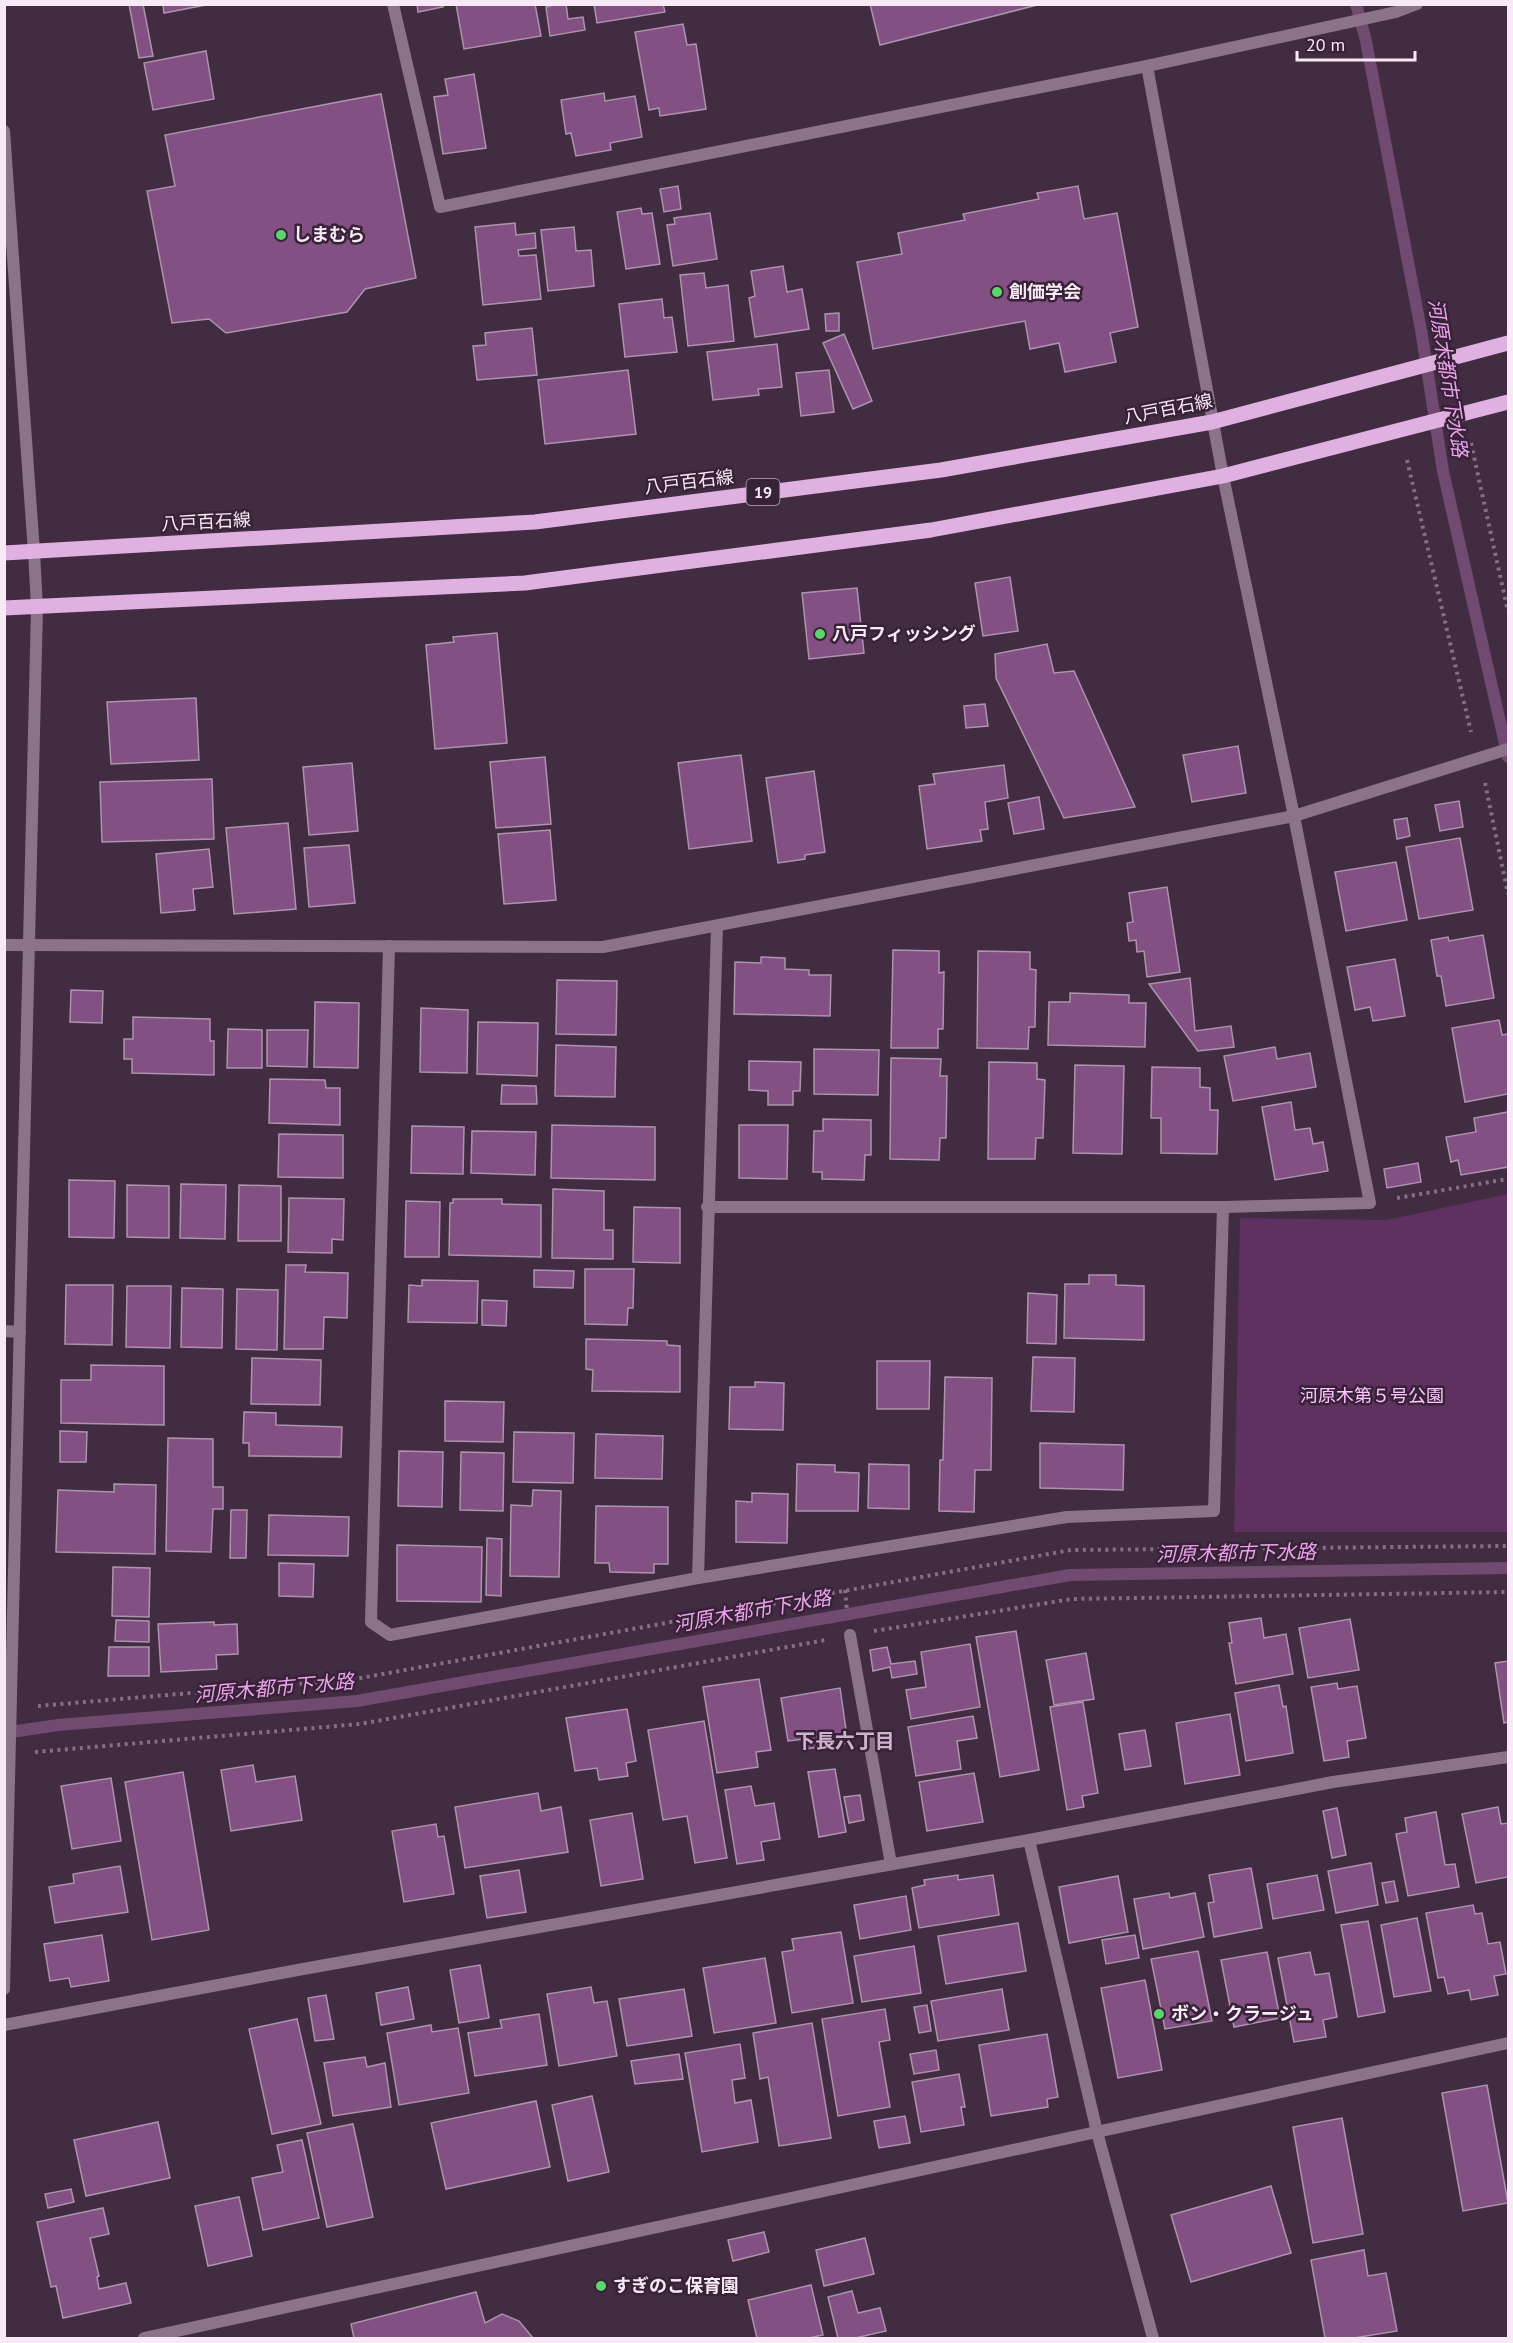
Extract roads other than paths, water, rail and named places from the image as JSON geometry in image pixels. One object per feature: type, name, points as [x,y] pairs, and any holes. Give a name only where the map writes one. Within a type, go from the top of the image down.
[{"type":"main road","name":"八戸百石線","points":[[4,553],[535,522],[941,470],[1212,422],[1509,343]]},
{"type":"main road","points":[[4,608],[525,583],[931,530],[1222,476],[1509,402]]},
{"type":"street","points":[[393,4],[440,207],[1147,66],[1416,4]]},
{"type":"street","points":[[707,1208],[1223,1207],[1370,1203],[1294,816],[1222,476],[1147,66]]},
{"type":"street","points":[[4,130],[7,211],[37,607],[20,1332],[10,1560],[10,1710],[4,1989]]},
{"type":"street","points":[[4,945],[603,947],[1294,816],[1509,749]]},
{"type":"street","points":[[698,1578],[717,926]]},
{"type":"street","points":[[389,946],[371,1622],[390,1635],[698,1578],[1067,1517],[1214,1511],[1223,1207]]},
{"type":"street","points":[[4,1331],[20,1332]]},
{"type":"street","points":[[850,1635],[891,1864]]},
{"type":"street","points":[[4,2025],[303,1969],[1029,1840],[1333,1782],[1509,1756]]},
{"type":"street","points":[[1029,1840],[1097,2132],[1154,2338]]},
{"type":"street","points":[[144,2338],[1509,2043]]},
{"type":"waterway","name":"河原木都市下水路","points":[[1356,4],[1366,41],[1421,330],[1443,471],[1508,757]]},
{"type":"waterway","name":"河原木都市下水路","points":[[4,1733],[58,1725],[357,1701],[1070,1575],[1508,1568]]},
{"type":"place","name":"しまむら","points":[[281,235]]},
{"type":"place","name":"創価学会","points":[[997,292]]},
{"type":"place","name":"八戸フィッシング","points":[[820,634]]},
{"type":"place","name":"ボン・クラージュ","points":[[1159,2014]]},
{"type":"place","name":"すぎのこ保育園","points":[[601,2286]]},
{"type":"district","name":"下長六丁目","points":[[845,1741]]},
{"type":"park label","name":"河原木第５号公園","points":[[1372,1396]]}]
